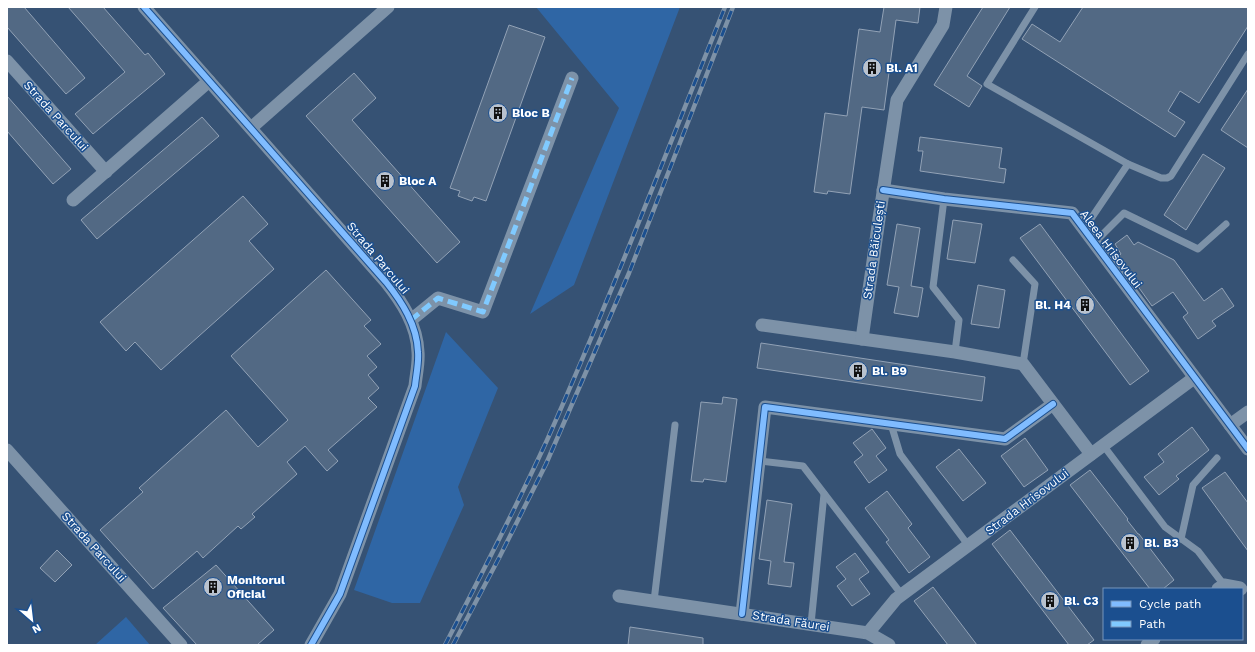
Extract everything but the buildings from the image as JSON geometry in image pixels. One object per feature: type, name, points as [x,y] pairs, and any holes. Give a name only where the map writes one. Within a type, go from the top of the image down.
[{"type":"street","name":"Strada Parcului","points":[[144,7],[386,282],[401,302],[411,320],[418,351],[415,386],[340,594],[311,645]]},
{"type":"street","points":[[251,128],[388,7]]},
{"type":"street","name":"Strada Băiculești","points":[[862,339],[897,100],[943,25],[946,7]]},
{"type":"street","name":"Strada Parcului","points":[[7,61],[106,172]]},
{"type":"street","points":[[411,320],[438,298],[483,312],[572,78]]},
{"type":"street","points":[[73,200],[209,81]]},
{"type":"street","name":"Aleea Hrisovului","points":[[883,190],[944,199],[1072,213],[1194,378],[1248,448]]},
{"type":"street","points":[[762,325],[955,352],[1023,364],[1091,454]]},
{"type":"street","name":"Strada Hrisovului","points":[[868,633],[896,599],[1194,378]]},
{"type":"street","points":[[742,614],[766,407],[1005,439],[1053,404]]},
{"type":"street","points":[[1230,425],[1248,412]]},
{"type":"street","name":"Strada Parcului","points":[[7,450],[181,645]]},
{"type":"street","points":[[1221,587],[1240,588]]},
{"type":"street","name":"Strada Făurei","points":[[619,596],[868,633],[888,645]]},
{"type":"lane","points":[[1035,7],[988,84],[1128,164],[1162,178],[1171,176],[1248,54]]},
{"type":"lane","points":[[1084,229],[1128,164]]},
{"type":"lane","points":[[944,199],[933,287],[960,320],[955,352]]},
{"type":"lane","points":[[1094,243],[1124,213],[1198,249],[1226,224]]},
{"type":"lane","points":[[1013,260],[1035,284],[1023,364]]},
{"type":"lane","points":[[891,424],[900,454],[968,546]]},
{"type":"lane","points":[[654,601],[675,425]]},
{"type":"lane","points":[[1103,445],[1165,527],[1198,551],[1221,587]]},
{"type":"lane","points":[[1181,539],[1194,485],[1217,458]]},
{"type":"lane","points":[[759,461],[803,466],[902,595]]},
{"type":"lane","points":[[811,624],[824,494]]},
{"type":"shaded area","points":[[536,7],[680,7],[574,285],[530,314],[619,108]]},
{"type":"shaded area","points":[[446,332],[498,388],[458,487],[464,505],[420,603],[392,603],[354,590]]},
{"type":"shaded area","points":[[126,617],[150,645],[95,645]]},
{"type":"railway","points":[[445,645],[511,516],[548,438],[616,277],[725,7]]},
{"type":"railway","points":[[453,645],[546,464],[629,273],[733,7]]},
{"type":"marked path","points":[[411,320],[438,298],[483,312],[572,78]]},
{"type":"cycle path","points":[[144,7],[386,282],[408,314],[415,332],[418,356],[415,386],[340,594],[311,645]]},
{"type":"cycle path","points":[[883,190],[944,199],[1072,213],[1248,449]]},
{"type":"cycle path","points":[[742,614],[765,407],[1005,439],[1053,404]]},
{"type":"place","name":"Bl. A1","points":[[872,68]]},
{"type":"place","name":"Bloc B","points":[[498,113]]},
{"type":"place","name":"Bloc A","points":[[385,181]]},
{"type":"place","name":"Bl. H4","points":[[1085,305]]},
{"type":"place","name":"Bl. B9","points":[[858,371]]},
{"type":"place","name":"Bl. B3","points":[[1130,543]]},
{"type":"place","name":"Monitorul Oficial","points":[[213,587]]},
{"type":"place","name":"Bl. C3","points":[[1050,601]]}]
